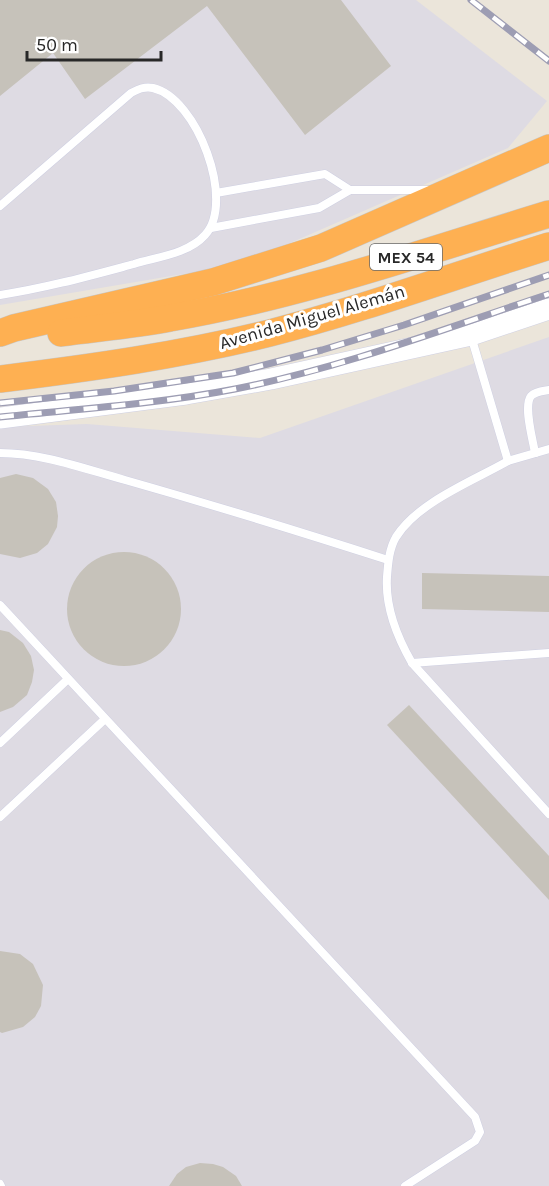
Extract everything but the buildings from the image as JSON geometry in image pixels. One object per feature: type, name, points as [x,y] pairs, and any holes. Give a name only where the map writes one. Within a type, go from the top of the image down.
[{"type":"highway","points":[[0,333],[213,282],[310,252],[403,214],[549,148]]},
{"type":"highway","name":"Avenida Miguel Alemán","points":[[0,342],[170,318],[261,298],[350,275],[549,214]]},
{"type":"highway","name":"Avenida Miguel Alemán","points":[[0,379],[65,371],[216,345],[270,333],[549,246]]},
{"type":"street","points":[[0,418],[236,386],[471,335],[549,309]]},
{"type":"lane","points":[[0,206],[131,93],[142,88],[154,88],[166,94],[186,113],[200,135],[208,154],[216,193],[216,215],[211,228],[204,237],[184,249],[68,282],[0,295]]},
{"type":"lane","points":[[216,193],[325,174],[350,190]]},
{"type":"lane","points":[[211,228],[319,208],[350,190],[455,189]]},
{"type":"lane","points":[[471,335],[508,461]]},
{"type":"lane","points":[[535,453],[527,406],[531,397],[538,392],[549,390]]},
{"type":"lane","points":[[549,448],[508,461],[431,504],[410,520],[395,538],[388,560],[386,592],[399,642],[412,663],[549,814]]},
{"type":"lane","points":[[0,453],[62,462],[200,501],[388,560]]},
{"type":"lane","points":[[0,604],[475,1117],[480,1131],[475,1141],[405,1186]]},
{"type":"lane","points":[[412,663],[549,653]]},
{"type":"lane","points":[[0,743],[68,679]]},
{"type":"lane","points":[[0,817],[105,719]]},
{"type":"shaded area","points":[[0,0],[416,0],[547,101],[508,148],[242,264],[0,305]]},
{"type":"shaded area","points":[[549,337],[549,1186],[0,1186],[0,427],[87,424],[260,438]]},
{"type":"railway","points":[[471,0],[549,61]]},
{"type":"railway","points":[[0,403],[114,391],[233,373],[322,350],[404,325],[549,275]]},
{"type":"railway","points":[[0,417],[177,399],[235,389],[354,359],[549,294]]}]
